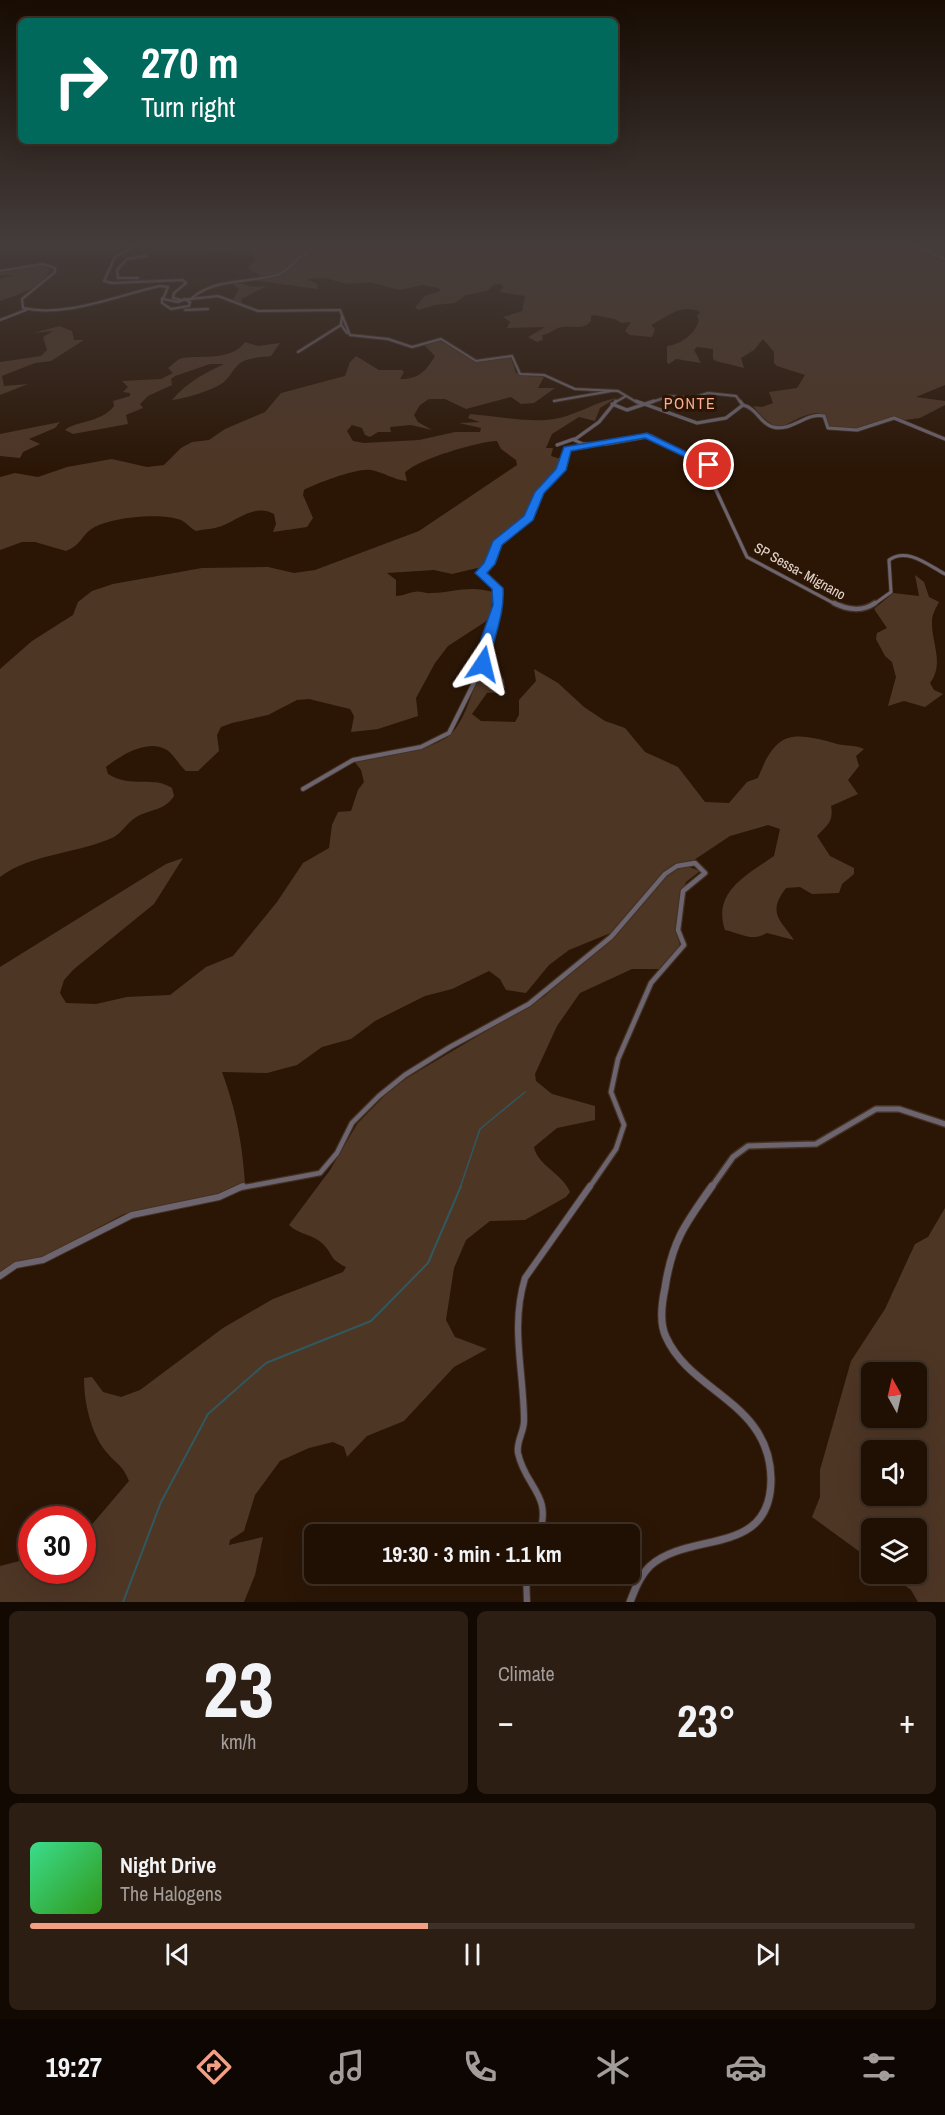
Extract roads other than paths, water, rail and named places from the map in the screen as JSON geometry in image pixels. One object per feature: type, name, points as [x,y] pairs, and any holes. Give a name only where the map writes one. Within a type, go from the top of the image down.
[{"type":"street","points":[[342,319],[341,325],[347,333],[412,347],[440,339],[473,361],[511,355],[520,374],[544,375],[575,389],[612,390],[642,405],[703,423],[731,416],[743,405]]},
{"type":"street","points":[[343,319],[347,333]]},
{"type":"street","points":[[298,352],[341,325]]},
{"type":"street","points":[[554,401],[612,390]]},
{"type":"street","points":[[612,404],[627,410],[670,396],[693,398],[708,393],[736,396],[743,405],[752,407],[772,428],[790,426],[816,414],[824,417],[828,428],[849,432],[863,430],[894,418],[945,439]]},
{"type":"street","points":[[557,445],[574,439],[599,422],[612,404],[626,396]]},
{"type":"street","name":"SP Sessa- Mignano","points":[[574,439],[579,443],[591,444],[651,436],[701,462],[726,469],[728,474],[715,488],[733,522],[744,554],[841,609],[863,610],[887,597],[892,584],[889,561],[896,555],[913,556],[945,574]]},
{"type":"street","points":[[303,789],[352,760],[421,747],[438,740],[453,729],[484,663],[487,639],[498,612],[498,588],[480,573],[489,564],[497,543],[529,518],[540,492],[561,470],[567,449],[591,444]]},
{"type":"street","points":[[0,1276],[16,1265],[43,1260],[132,1215],[219,1197],[248,1184],[320,1173],[336,1153],[352,1123],[379,1096],[405,1075],[450,1047],[529,1004],[562,974],[611,937],[665,874],[677,866],[695,863],[705,873],[686,886],[683,891],[678,930],[684,945],[651,982],[618,1059],[611,1092],[624,1125],[621,1137],[616,1149],[525,1278],[519,1293],[515,1325],[523,1395],[524,1428],[517,1447],[527,1476],[546,1506],[544,1524]]},
{"type":"street","points":[[630,1602],[642,1576],[654,1563],[743,1532],[758,1519],[771,1494],[770,1461],[759,1432],[750,1420],[681,1359],[666,1336],[662,1305],[670,1256],[682,1227],[733,1157],[748,1146],[816,1144],[876,1109],[899,1109],[945,1124]]},
{"type":"street","points":[[526,1584],[527,1602]]},
{"type":"waterway","points":[[460,1188],[480,1129],[525,1092]]},
{"type":"waterway","points":[[123,1602],[161,1502],[208,1414],[266,1363],[371,1321],[428,1263],[461,1186]]},
{"type":"district","name":"PONTE","points":[[690,403]]}]
